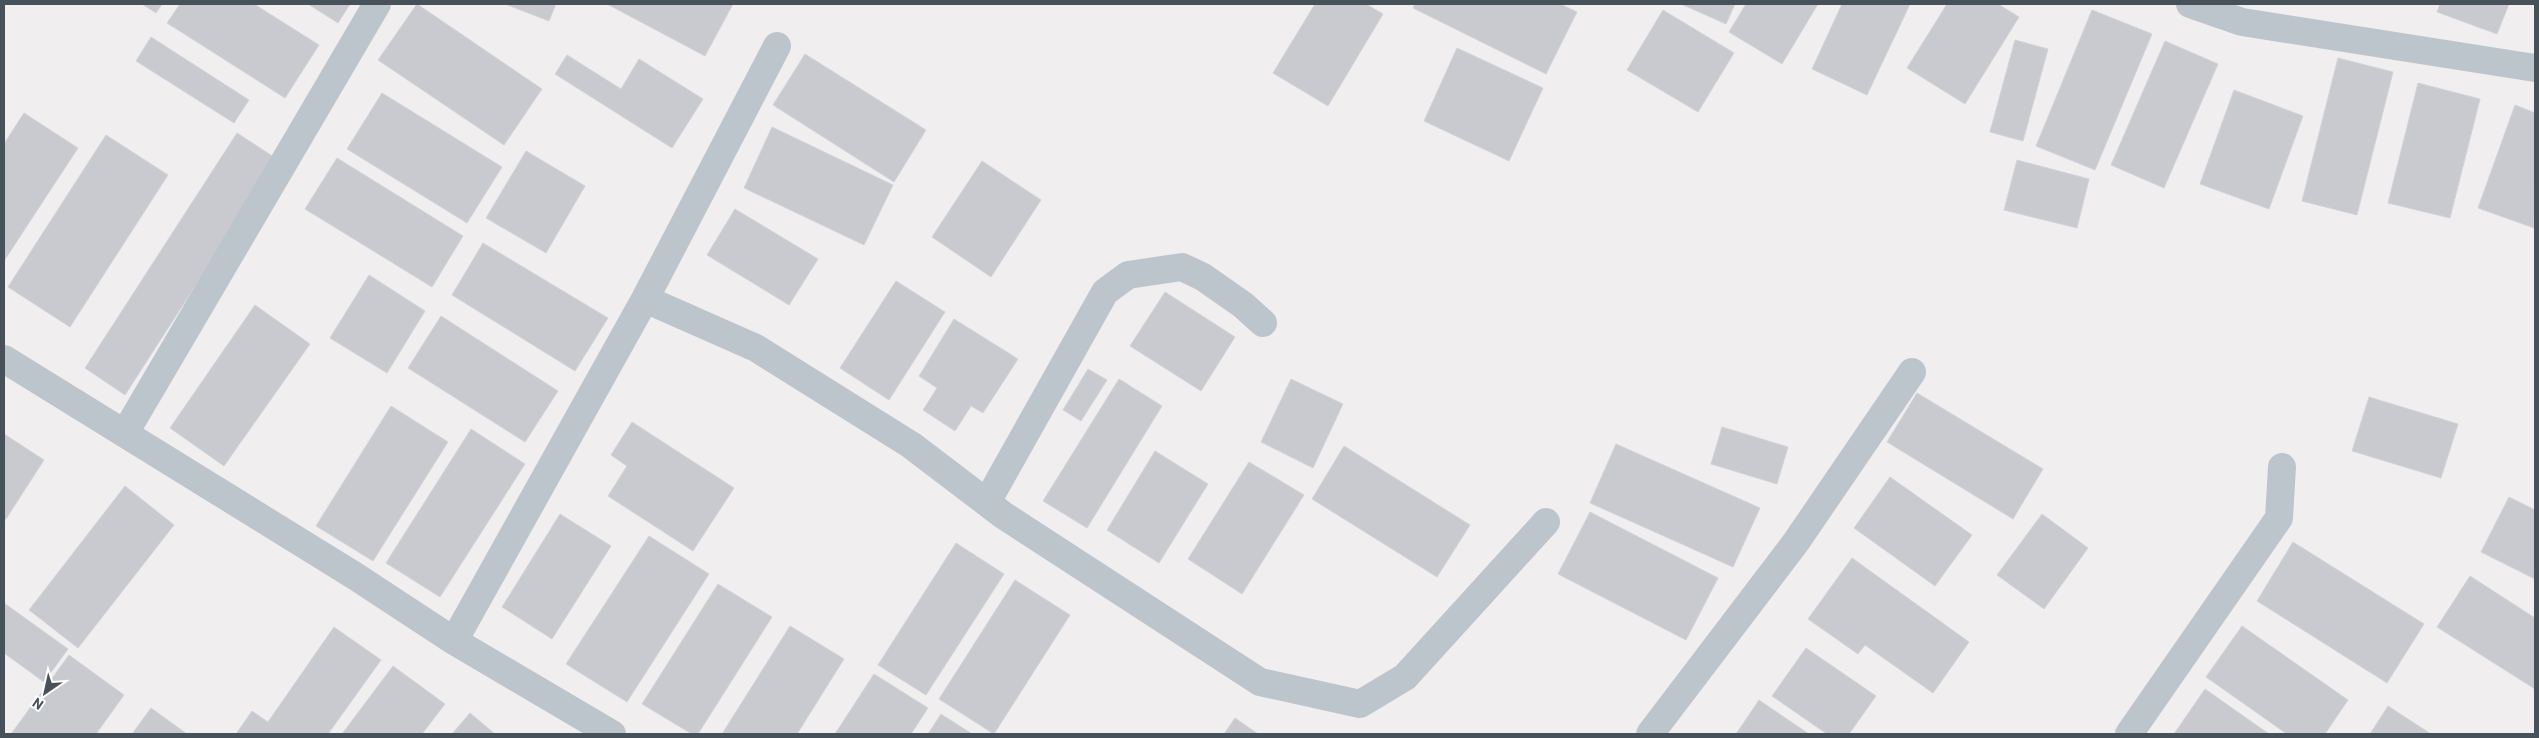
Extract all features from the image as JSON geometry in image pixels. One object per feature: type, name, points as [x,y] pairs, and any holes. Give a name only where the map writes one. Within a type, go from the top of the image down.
[{"type":"street","points":[[125,433],[377,4]]},
{"type":"street","points":[[2190,4],[2242,22],[2535,68]]},
{"type":"street","points":[[454,641],[644,299],[778,46]]},
{"type":"street","points":[[987,502],[1105,292],[1128,275],[1182,267],[1203,277],[1242,305],[1262,323]]},
{"type":"street","points":[[644,299],[756,348],[911,445],[987,502],[1090,573],[1260,682],[1360,704],[1405,677],[1546,522]]},
{"type":"street","points":[[4,358],[355,576],[454,641],[612,734]]},
{"type":"street","points":[[1650,734],[1796,542],[1912,372]]},
{"type":"street","points":[[2129,734],[2279,518],[2282,467]]},
{"type":"building","points":[[142,4],[162,4],[156,13]]},
{"type":"building","points":[[180,4],[254,4],[319,45],[285,98],[167,23]]},
{"type":"building","points":[[308,4],[350,4],[338,23]]},
{"type":"building","points":[[417,4],[542,89],[504,145],[378,60]]},
{"type":"building","points":[[505,4],[556,4],[549,21]]},
{"type":"building","points":[[607,4],[733,4],[705,56]]},
{"type":"building","points":[[1315,4],[1366,4],[1383,14],[1328,106],[1273,73]]},
{"type":"building","points":[[1415,4],[1560,4],[1577,12],[1546,74],[1413,8]]},
{"type":"building","points":[[1681,4],[1735,4],[1726,24]]},
{"type":"building","points":[[1746,4],[1818,4],[1782,64],[1729,32]]},
{"type":"building","points":[[1842,4],[1910,4],[1867,95],[1812,69]]},
{"type":"building","points":[[1947,4],[1998,4],[2019,17],[1965,104],[1907,68]]},
{"type":"building","points":[[2440,4],[2509,4],[2497,34],[2437,12]]},
{"type":"building","points":[[1663,10],[1734,53],[1698,112],[1627,70]]},
{"type":"building","points":[[2092,10],[2152,34],[2095,170],[2036,146]]},
{"type":"building","points":[[151,37],[249,100],[234,123],[136,61]]},
{"type":"building","points":[[2015,40],[2048,49],[2023,141],[1990,132]]},
{"type":"building","points":[[2165,41],[2218,64],[2164,188],[2111,165]]},
{"type":"building","points":[[1457,48],[1543,88],[1509,161],[1424,121]]},
{"type":"building","points":[[805,54],[926,130],[894,182],[773,105]]},
{"type":"building","points":[[567,55],[621,89],[639,59],[703,99],[672,148],[555,74]]},
{"type":"building","points":[[2338,58],[2393,72],[2357,215],[2302,201]]},
{"type":"building","points":[[2418,83],[2480,99],[2450,218],[2388,203]]},
{"type":"building","points":[[2234,90],[2303,116],[2269,209],[2200,184]]},
{"type":"building","points":[[382,93],[502,167],[467,223],[347,149]]},
{"type":"building","points":[[2515,105],[2535,113],[2534,228],[2478,208]]},
{"type":"building","points":[[24,113],[78,148],[4,261],[4,144]]},
{"type":"building","points":[[772,127],[893,185],[864,245],[744,188]]},
{"type":"building","points":[[237,133],[277,159],[125,395],[85,368]]},
{"type":"building","points":[[106,135],[168,175],[70,327],[8,287]]},
{"type":"building","points":[[526,151],[585,186],[546,253],[486,218]]},
{"type":"building","points":[[337,158],[463,236],[432,287],[305,209]]},
{"type":"building","points":[[2017,160],[2089,179],[2077,228],[2004,210]]},
{"type":"building","points":[[982,161],[1041,200],[991,277],[932,237]]},
{"type":"building","points":[[735,209],[818,259],[789,305],[707,255]]},
{"type":"building","points":[[483,243],[608,318],[575,371],[452,295]]},
{"type":"building","points":[[369,275],[425,311],[387,373],[330,338]]},
{"type":"building","points":[[896,281],[945,312],[889,400],[840,368]]},
{"type":"building","points":[[1165,292],[1235,337],[1201,391],[1130,346]]},
{"type":"building","points":[[255,305],[310,344],[224,466],[170,428]]},
{"type":"building","points":[[441,316],[558,391],[525,442],[408,368]]},
{"type":"building","points":[[954,319],[1018,359],[983,413],[971,406],[955,431],[923,410],[937,388],[919,376]]},
{"type":"building","points":[[1088,369],[1107,380],[1081,421],[1063,410]]},
{"type":"building","points":[[1119,379],[1162,406],[1087,528],[1043,501]]},
{"type":"building","points":[[1291,379],[1343,404],[1313,468],[1261,442]]},
{"type":"building","points":[[1917,393],[2043,469],[2013,519],[1887,442]]},
{"type":"building","points":[[2369,397],[2458,424],[2441,478],[2352,451]]},
{"type":"building","points":[[391,406],[448,442],[373,561],[316,526]]},
{"type":"building","points":[[632,422],[734,488],[693,551],[608,496],[627,466],[611,455]]},
{"type":"building","points":[[1722,427],[1788,447],[1777,484],[1711,464]]},
{"type":"building","points":[[471,429],[525,464],[440,597],[386,563]]},
{"type":"building","points":[[4,434],[44,460],[4,522]]},
{"type":"building","points":[[1616,444],[1760,508],[1733,567],[1590,503]]},
{"type":"building","points":[[1344,446],[1470,525],[1437,577],[1312,499]]},
{"type":"building","points":[[1155,451],[1208,484],[1159,563],[1107,530]]},
{"type":"building","points":[[1249,462],[1304,495],[1242,594],[1188,559]]},
{"type":"building","points":[[1890,477],[1972,535],[1935,586],[1854,528]]},
{"type":"building","points":[[125,486],[174,525],[78,648],[29,610]]},
{"type":"building","points":[[2509,497],[2535,510],[2535,579],[2481,552]]},
{"type":"building","points":[[1590,512],[1718,578],[1686,640],[1558,574]]},
{"type":"building","points":[[560,514],[611,546],[552,639],[502,607]]},
{"type":"building","points":[[2042,514],[2088,548],[2044,609],[1997,575]]},
{"type":"building","points":[[649,536],[709,574],[627,702],[566,664]]},
{"type":"building","points":[[2293,542],[2424,624],[2387,683],[2257,601]]},
{"type":"building","points":[[956,543],[1004,574],[926,695],[878,665]]},
{"type":"building","points":[[1852,558],[1969,642],[1933,693],[1865,645],[1858,654],[1808,619]]},
{"type":"building","points":[[2470,576],[2535,618],[2535,689],[2437,627]]},
{"type":"building","points":[[1015,580],[1070,615],[994,734],[939,699]]},
{"type":"building","points":[[718,584],[772,617],[698,734],[692,734],[642,704]]},
{"type":"building","points":[[4,603],[68,649],[44,682],[4,653]]},
{"type":"building","points":[[790,626],[844,659],[797,734],[722,734]]},
{"type":"building","points":[[2242,626],[2348,700],[2325,734],[2287,734],[2206,677]]},
{"type":"building","points":[[334,627],[381,660],[328,734],[236,734],[252,711],[268,722]]},
{"type":"building","points":[[1806,648],[1876,696],[1849,734],[1827,734],[1772,696]]},
{"type":"building","points":[[69,655],[124,695],[96,734],[11,734]]},
{"type":"building","points":[[393,666],[445,704],[422,734],[342,734]]},
{"type":"building","points":[[874,674],[928,708],[911,734],[835,734]]},
{"type":"building","points":[[2205,689],[2269,734],[2174,734]]},
{"type":"building","points":[[1759,700],[1809,734],[1736,734]]},
{"type":"building","points":[[2388,706],[2431,734],[2370,734]]},
{"type":"building","points":[[151,708],[187,734],[132,734]]},
{"type":"building","points":[[470,713],[495,734],[452,734]]},
{"type":"building","points":[[941,714],[972,734],[928,734]]},
{"type":"building","points":[[1235,718],[1258,734],[1224,734]]}]
